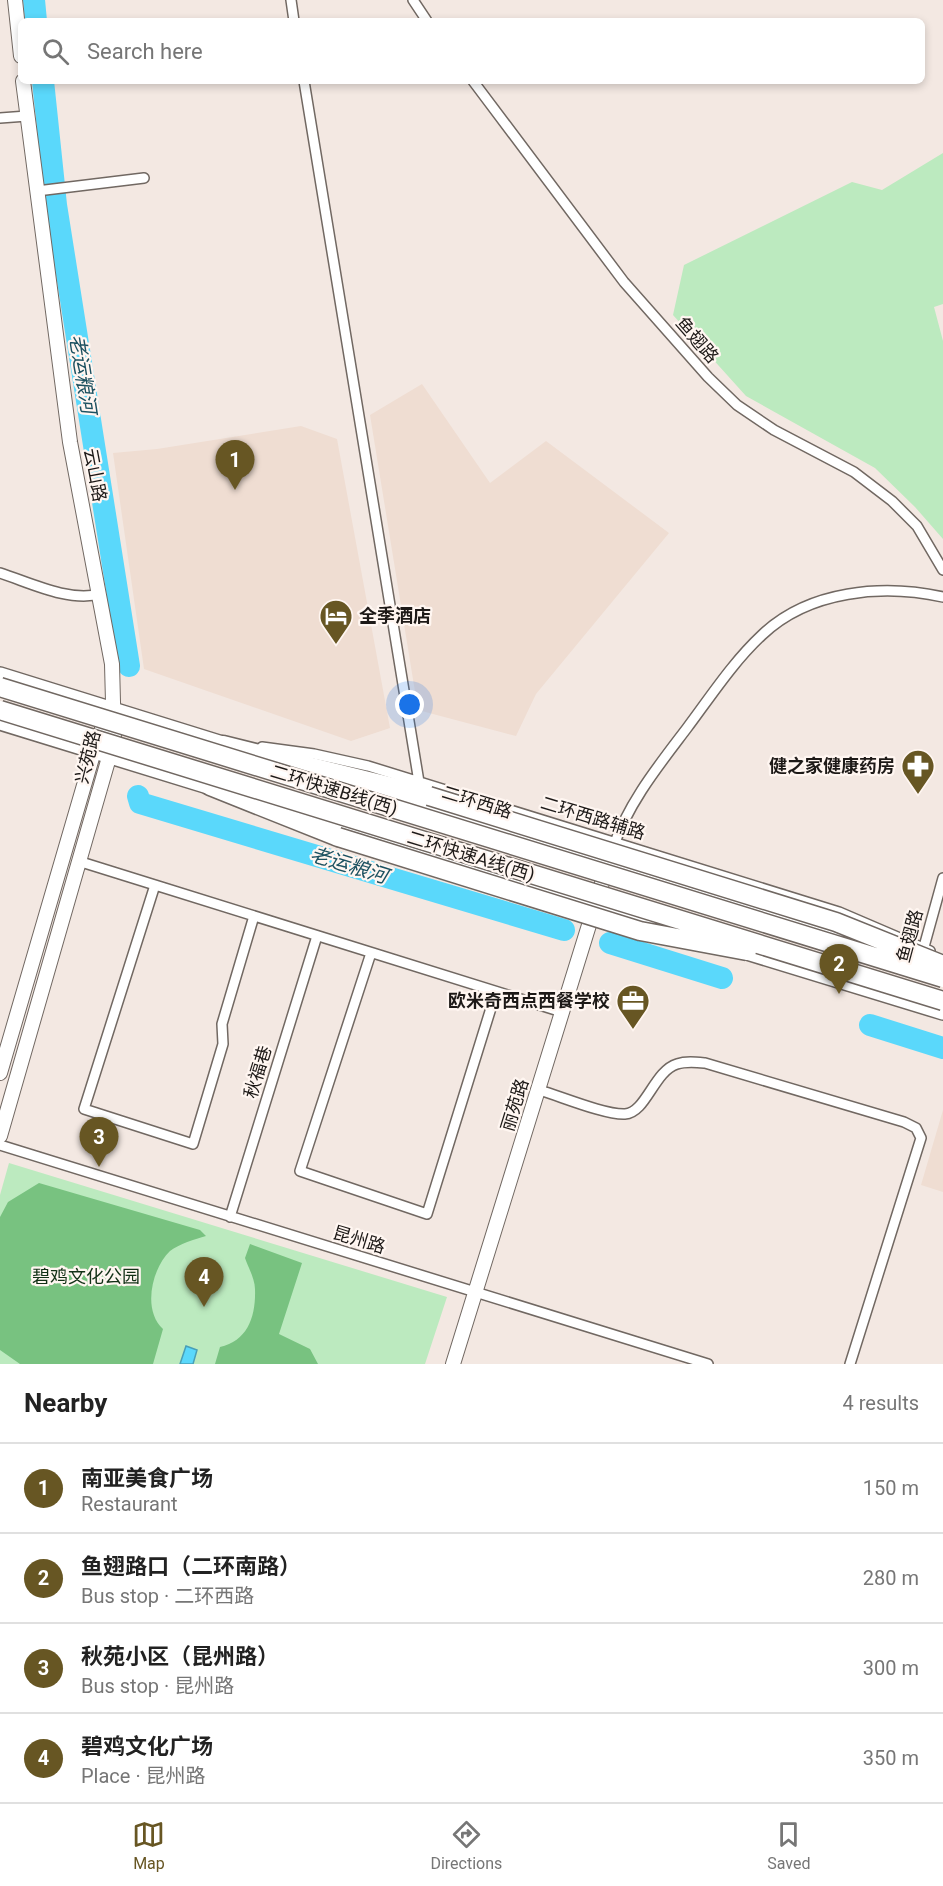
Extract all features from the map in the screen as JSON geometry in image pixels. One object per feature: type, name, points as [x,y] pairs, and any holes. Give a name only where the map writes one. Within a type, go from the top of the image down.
[{"type":"highway","name":"二环快速B线(西)","points":[[0,687],[943,978]]},
{"type":"highway","name":"二环快速A线(西)","points":[[0,710],[943,1001]]},
{"type":"highway","points":[[223,744],[424,789],[836,922],[943,966]]},
{"type":"highway","points":[[210,786],[338,837],[640,931],[784,958],[898,987]]},
{"type":"main road","name":"二环西路","points":[[0,675],[112,705],[223,744],[922,954],[943,966]]},
{"type":"main road","points":[[0,722],[943,1012]]},
{"type":"street","points":[[15,0],[18,28]]},
{"type":"street","points":[[291,0],[294,18]]},
{"type":"street","points":[[413,0],[425,18]]},
{"type":"street","name":"云山路","points":[[24,84],[27,116],[41,190],[70,442],[112,664],[112,705]]},
{"type":"street","points":[[305,84],[424,789]]},
{"type":"street","name":"鱼翅路","points":[[475,84],[624,282],[708,377],[737,405],[765,424],[854,472],[892,501],[917,526],[943,570]]},
{"type":"street","points":[[0,118],[27,116]]},
{"type":"street","points":[[41,190],[144,178]]},
{"type":"street","points":[[0,573],[72,596],[86,598],[100,594]]},
{"type":"street","points":[[610,860],[615,842],[647,780],[737,661],[763,633],[809,605],[866,590],[915,591],[943,597]]},
{"type":"street","name":"兴苑路","points":[[0,1136],[78,861],[112,705]]},
{"type":"street","name":"兴苑路","points":[[0,1073],[101,753]]},
{"type":"street","name":"二环西路辅路","points":[[424,789],[615,842],[839,912],[922,954],[943,957]]},
{"type":"street","name":"丽苑路","points":[[453,1364],[610,860]]},
{"type":"street","points":[[78,861],[562,1012]]},
{"type":"street","name":"鱼翅路","points":[[909,1002],[943,878]]},
{"type":"street","points":[[154,885],[84,1109],[193,1144],[223,1044],[222,1024],[254,916]]},
{"type":"street","name":"秋福巷","points":[[230,1217],[317,936]]},
{"type":"street","points":[[371,953],[300,1171],[427,1214],[496,992]]},
{"type":"street","points":[[539,1090],[613,1113],[626,1114],[636,1110],[662,1074],[674,1064],[685,1061],[705,1063],[904,1122],[916,1128],[921,1138],[850,1364]]},
{"type":"street","name":"昆州路","points":[[0,1145],[708,1364]]},
{"type":"shaded area","points":[[422,384],[490,483],[546,441],[669,533],[536,694],[516,736],[418,710],[370,415]]},
{"type":"shaded area","points":[[301,426],[337,439],[390,728],[351,741],[144,669],[113,453],[157,449]]},
{"type":"shaded area","points":[[943,1110],[943,1192],[921,1185]]},
{"type":"green space","points":[[943,153],[943,304],[934,307],[943,341],[943,539],[915,507],[875,468],[746,396],[673,315],[684,265],[852,182],[882,190]]},
{"type":"green space","name":"碧鸡文化公园","points":[[9,1163],[447,1297],[425,1364],[0,1364],[0,1195]]},
{"type":"green space","points":[[39,1183],[200,1230],[206,1236],[174,1248],[158,1268],[151,1300],[157,1321],[163,1329],[153,1364],[20,1364],[0,1350],[0,1217],[8,1202]]},
{"type":"green space","points":[[250,1244],[302,1263],[279,1334],[310,1349],[318,1364],[215,1364],[220,1347],[230,1344],[244,1333],[252,1318],[255,1285],[245,1258]]},
{"type":"water","points":[[186,1346],[197,1350],[193,1364],[180,1364]]},
{"type":"waterway","name":"老运粮河","points":[[34,0],[36,18]]},
{"type":"waterway","name":"老运粮河","points":[[43,84],[56,205],[129,666]]},
{"type":"waterway","name":"老运粮河","points":[[138,796],[140,803],[564,930]]},
{"type":"waterway","name":"老运粮河","points":[[610,943],[722,978]]},
{"type":"waterway","name":"老运粮河","points":[[870,1025],[943,1048]]},
{"type":"place","name":"南亚美食广场","points":[[235,490]]},
{"type":"place","name":"全季酒店","points":[[336,645]]},
{"type":"place","name":"健之家健康药房","points":[[918,795]]},
{"type":"place","name":"鱼翅路口（二环南路）","points":[[839,994]]},
{"type":"place","name":"欧米奇西点西餐学校","points":[[633,1030]]},
{"type":"place","name":"秋苑小区（昆州路）","points":[[99,1167]]},
{"type":"place","name":"碧鸡文化广场","points":[[204,1307]]}]
